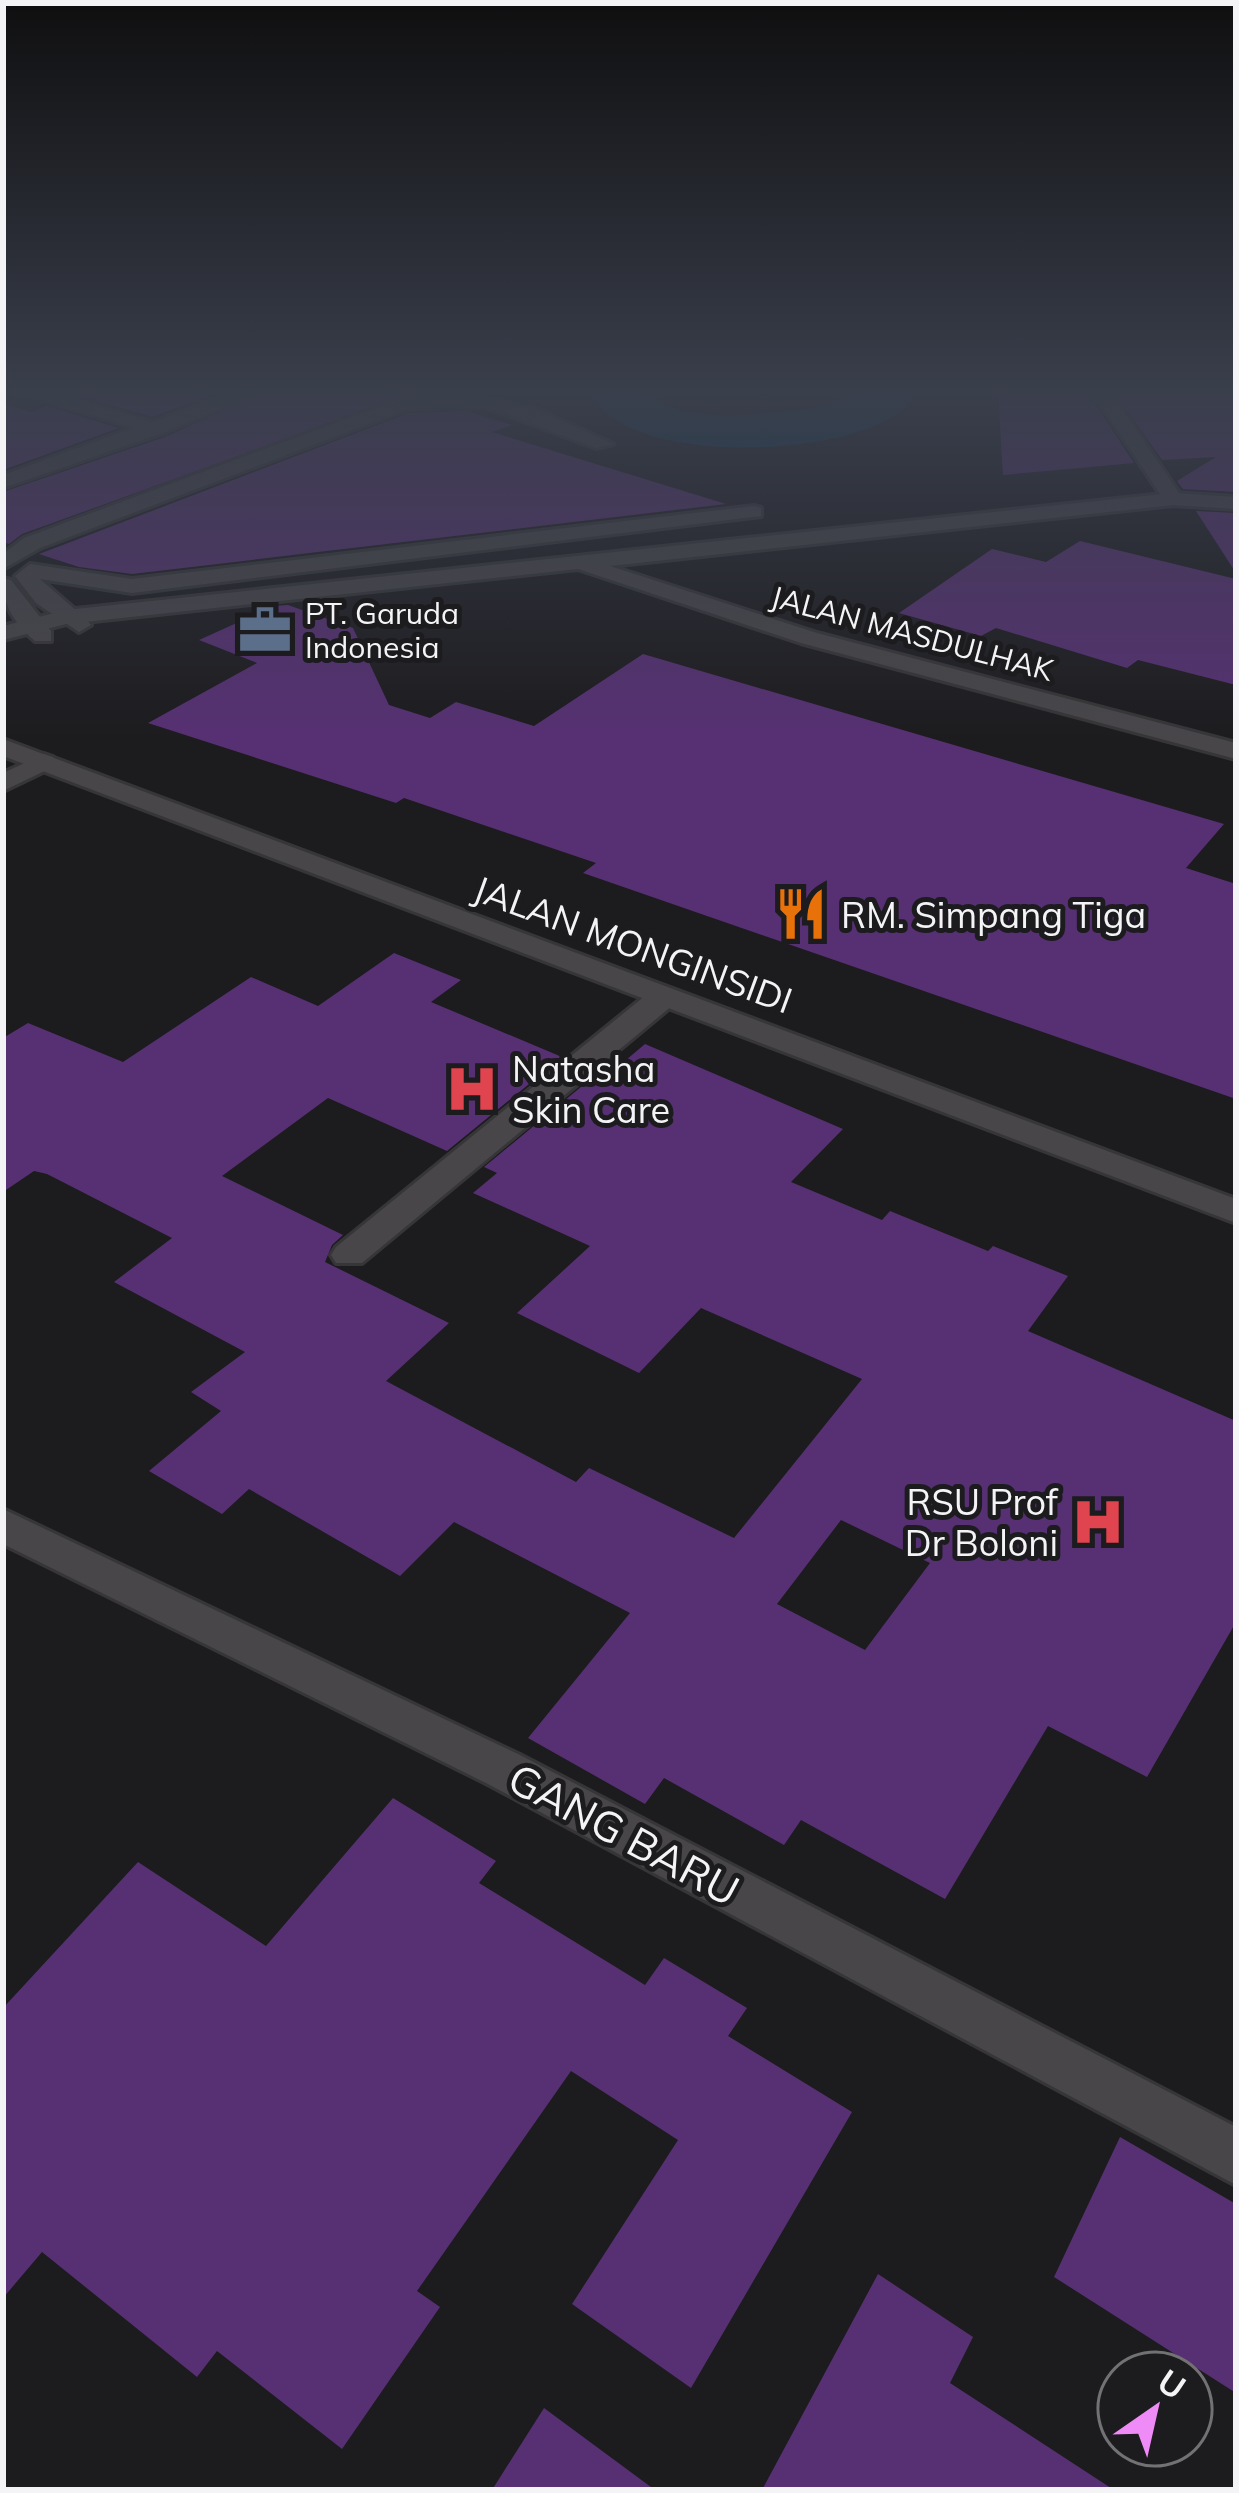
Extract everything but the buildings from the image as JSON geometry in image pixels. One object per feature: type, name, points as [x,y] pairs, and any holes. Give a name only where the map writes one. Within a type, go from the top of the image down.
[{"type":"street","points":[[3,563],[32,543],[127,507]]},
{"type":"street","points":[[3,632],[36,631],[123,611],[1094,507]]},
{"type":"street","points":[[16,578],[132,586],[754,512]]},
{"type":"street","name":"JALAN MASDULHAK","points":[[577,562],[809,638],[1236,751]]},
{"type":"street","points":[[3,563],[23,564],[16,578],[36,631]]},
{"type":"street","points":[[16,578],[73,621]]},
{"type":"street","points":[[3,649],[36,631]]},
{"type":"street","name":"JALAN MONGINSIDI","points":[[3,747],[1236,1212]]},
{"type":"street","points":[[3,783],[44,762]]},
{"type":"street","points":[[349,1256],[662,998]]},
{"type":"street","name":"GANG BARU","points":[[3,1526],[503,1769],[1236,2157]]},
{"type":"place","name":"PT. Garuda Indonesia","points":[[265,630]]},
{"type":"place","name":"RM. Simpang Tiga","points":[[801,914]]},
{"type":"place","name":"Natasha Skin Care","points":[[472,1089]]},
{"type":"place","name":"RSU Prof Dr Boloni","points":[[1098,1522]]}]
